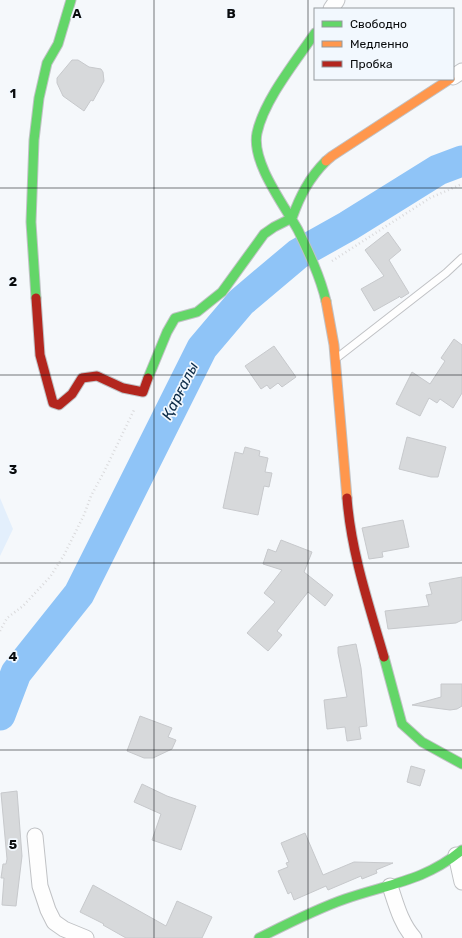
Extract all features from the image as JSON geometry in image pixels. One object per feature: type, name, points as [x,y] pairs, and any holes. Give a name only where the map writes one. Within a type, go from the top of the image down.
[{"type":"street","points":[[71,0],[58,44],[47,63],[40,98],[34,140],[30,222],[40,355],[53,403],[59,405],[72,394],[82,378],[97,376],[123,388],[144,392],[167,332],[175,318],[197,312],[222,292],[247,260],[264,234],[292,218],[305,185],[317,170],[332,156],[448,80]]},
{"type":"street","points":[[314,35],[276,94],[262,120],[257,134],[257,147],[265,171],[292,218],[322,281],[333,335],[349,524],[353,546],[402,724],[409,733],[462,764]]},
{"type":"street","points":[[36,836],[40,886],[48,910],[54,922],[64,929],[86,938]]},
{"type":"street","points":[[259,938],[278,928],[347,898],[413,879],[434,869],[459,852],[462,882]]},
{"type":"street","points":[[390,886],[401,919],[411,936]]},
{"type":"lane","points":[[335,359],[446,274],[462,258]]},
{"type":"path","points":[[315,266],[430,198],[462,184]]},
{"type":"path","points":[[0,631],[7,618],[23,606],[50,577],[64,554],[84,515],[91,496],[144,392]]},
{"type":"shaded area","points":[[0,498],[13,529],[0,556]]},
{"type":"building","points":[[72,60],[78,60],[89,67],[101,69],[103,72],[104,81],[93,101],[91,100],[84,111],[63,96],[57,83],[57,78]]},
{"type":"building","points":[[388,232],[401,250],[389,260],[409,293],[401,298],[399,296],[374,311],[361,289],[384,276],[365,250]]},
{"type":"building","points":[[454,339],[462,345],[462,393],[453,408],[440,399],[437,403],[429,398],[420,416],[396,404],[412,372],[430,384],[445,361],[441,358]]},
{"type":"building","points":[[274,346],[296,377],[282,387],[278,383],[270,389],[267,385],[261,389],[245,366]]},
{"type":"building","points":[[407,437],[446,447],[438,477],[431,477],[399,469]]},
{"type":"building","points":[[245,447],[260,451],[259,456],[268,458],[265,472],[272,473],[269,487],[264,486],[258,515],[223,508],[235,452],[243,454]]},
{"type":"building","points":[[403,520],[409,547],[382,552],[383,557],[369,559],[362,528]]},
{"type":"building","points":[[281,540],[312,552],[304,572],[333,595],[325,606],[308,592],[277,631],[282,635],[268,651],[247,633],[275,602],[264,593],[282,570],[263,564],[268,549],[276,552]]},
{"type":"building","points":[[462,577],[462,620],[456,623],[388,629],[385,611],[429,606],[426,595],[432,594],[429,583]]},
{"type":"building","points":[[356,644],[361,668],[367,726],[359,727],[361,739],[347,741],[345,727],[327,729],[324,700],[347,697],[338,647]]},
{"type":"building","points":[[441,684],[462,684],[462,706],[457,709],[450,710],[412,705],[441,697]]},
{"type":"building","points":[[140,716],[172,728],[168,737],[176,740],[172,749],[153,758],[144,758],[127,751]]},
{"type":"building","points":[[411,766],[425,770],[420,786],[407,782]]},
{"type":"building","points":[[142,784],[167,796],[196,806],[181,850],[152,840],[161,814],[134,802]]},
{"type":"building","points":[[17,791],[22,856],[16,906],[2,905],[4,878],[1,878],[3,864],[6,864],[7,859],[1,793]]},
{"type":"building","points":[[305,833],[323,875],[354,862],[393,863],[376,870],[377,873],[362,879],[361,876],[328,890],[326,886],[294,900],[291,892],[288,894],[278,871],[288,867],[286,863],[289,862],[281,843]]},
{"type":"building","points":[[93,885],[166,926],[177,901],[212,917],[202,938],[126,938],[103,925],[104,924],[80,912]]},
{"type":"waterway","name":"Қарғалы","points":[[0,715],[16,673],[79,594],[202,348],[241,302],[298,254],[348,226],[438,170],[462,161]]},
{"type":"traffic: fast","points":[[36,298],[31,222],[34,140],[39,98],[47,63],[58,44],[71,0]]},
{"type":"traffic: fast","points":[[314,34],[273,94],[266,107],[257,133],[256,144],[259,157],[270,183],[298,230],[310,256],[321,283],[326,301]]},
{"type":"traffic: fast","points":[[148,378],[167,332],[175,318],[197,312],[222,292],[264,234],[292,218],[298,202],[306,188],[326,161]]},
{"type":"traffic: fast","points":[[384,657],[402,724],[422,742],[462,764]]},
{"type":"traffic: fast","points":[[259,938],[334,903],[406,880],[434,869],[462,850]]},
{"type":"traffic: slow","points":[[326,161],[448,80]]},
{"type":"traffic: slow","points":[[326,301],[334,345],[347,498]]},
{"type":"traffic: jam","points":[[36,298],[40,355],[53,403],[59,405],[72,394],[82,378],[97,376],[123,388],[143,392],[148,378]]},
{"type":"traffic: jam","points":[[347,498],[352,538],[384,657]]}]
